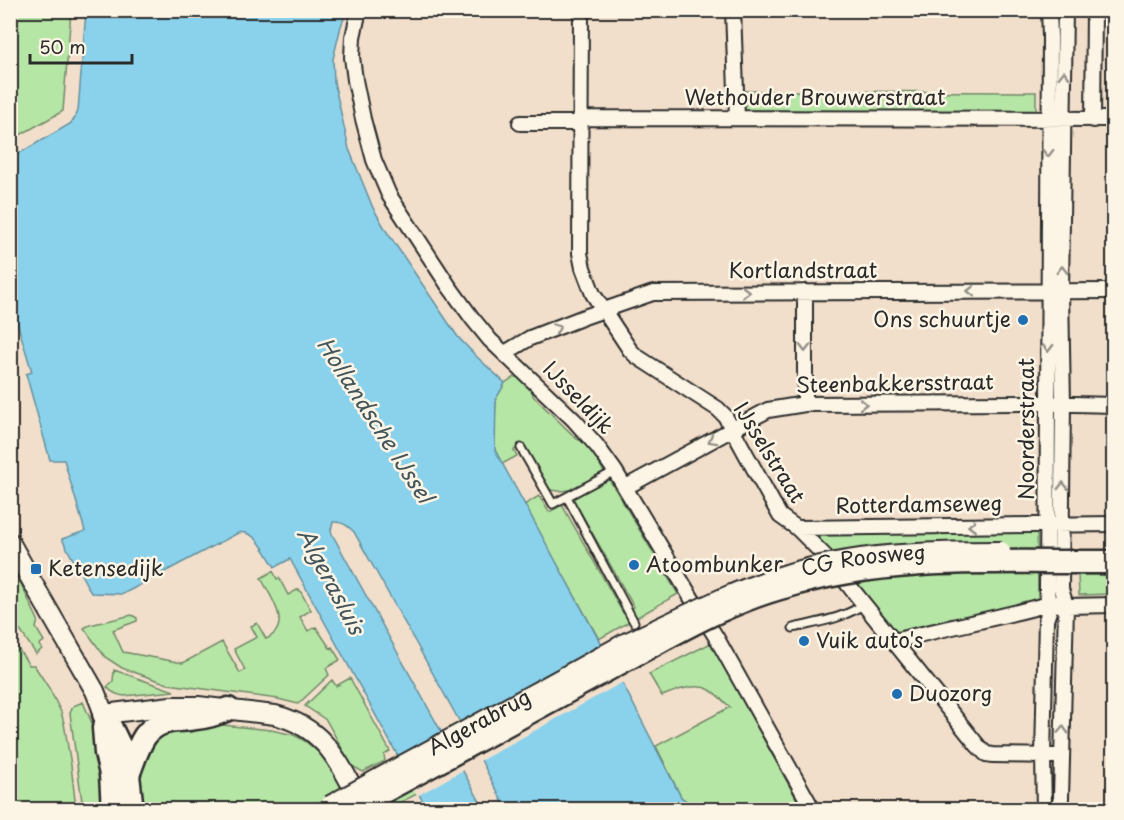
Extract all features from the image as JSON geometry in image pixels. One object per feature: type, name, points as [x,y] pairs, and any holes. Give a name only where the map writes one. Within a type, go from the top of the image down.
[{"type":"main road","name":"CG Roosweg","points":[[631,648],[786,586],[841,573],[888,566],[927,564],[1113,562]]},
{"type":"main road","name":"Algerabrug","points":[[333,808],[631,648]]},
{"type":"main road","points":[[128,775],[144,737],[155,727],[170,720],[193,719],[214,715],[228,709]]},
{"type":"main road","points":[[104,714],[121,749],[128,775],[132,810]]},
{"type":"main road","points":[[104,714],[106,753],[111,774],[114,806]]},
{"type":"street","name":"IJsseldijk","points":[[359,10],[353,38],[352,57],[355,80],[374,160],[394,203],[448,285],[490,340],[574,420],[615,471],[716,637],[813,810]]},
{"type":"street","name":"IJsselstraat","points":[[581,10],[580,253],[593,294],[603,311],[636,356],[718,409],[725,416],[780,516],[797,528],[826,557],[986,754],[1062,756]]},
{"type":"street","points":[[733,10],[737,118]]},
{"type":"street","name":"Noorderstraat","points":[[1049,10],[1049,120],[1055,291],[1063,404],[1063,524],[1059,605],[1062,756],[1061,798],[1058,810]]},
{"type":"street","name":"Noorderstraat","points":[[1059,605],[1048,598],[1047,592],[1048,404],[1063,120],[1065,10]]},
{"type":"street","points":[[1093,120],[1094,10]]},
{"type":"street","name":"Wethouder Brouwerstraat","points":[[520,123],[737,118],[1113,119]]},
{"type":"street","name":"Kortlandstraat","points":[[505,353],[530,338],[653,293],[1113,291]]},
{"type":"street","points":[[805,404],[806,292]]},
{"type":"street","name":"Steenbakkersstraat","points":[[626,487],[768,410],[805,404],[1113,405]]},
{"type":"street","name":"Rotterdamseweg","points":[[797,528],[1113,524]]},
{"type":"street","points":[[10,542],[95,691],[104,714],[171,706],[198,706],[287,718],[309,729],[327,746],[364,810]]},
{"type":"street","name":"CG Roosweg","points":[[631,648],[714,601],[784,574],[847,560],[878,555],[958,551],[1113,551]]},
{"type":"street","points":[[894,641],[935,630],[1059,605],[1113,605]]},
{"type":"street","name":"Noorderstraat","points":[[1044,810],[1046,620],[1059,605]]},
{"type":"lane","points":[[520,448],[553,504],[615,471]]},
{"type":"lane","points":[[567,497],[634,622]]},
{"type":"lane","points":[[793,628],[833,619],[854,611],[864,604]]},
{"type":"green space","points":[[11,10],[71,11],[63,111],[11,140]]},
{"type":"green space","points":[[739,91],[1036,92],[1036,112],[1031,115],[740,115]]},
{"type":"green space","points":[[514,377],[519,377],[532,389],[533,396],[577,439],[587,445],[604,472],[578,487],[555,491],[548,489],[524,445],[514,450],[517,456],[502,464],[494,444],[496,399],[505,383]]},
{"type":"green space","points":[[609,479],[678,594],[599,639],[524,505],[539,496],[549,512],[562,505],[623,613],[634,607],[572,497]]},
{"type":"green space","points":[[1037,527],[1038,600],[1030,608],[902,633],[892,631],[819,540],[820,532]]},
{"type":"green space","points":[[11,563],[38,620],[36,628],[44,641],[39,645],[42,649],[36,654],[11,617]]},
{"type":"green space","points":[[273,571],[288,595],[299,589],[311,610],[300,617],[308,631],[316,627],[340,660],[326,668],[329,675],[298,704],[278,699],[168,684],[122,668],[105,657],[84,628],[132,615],[137,618],[137,621],[113,630],[123,652],[183,663],[222,642],[240,673],[245,670],[234,649],[257,637],[251,626],[257,623],[266,639],[278,627],[277,610],[261,578]]},
{"type":"green space","points":[[1078,575],[1113,575],[1113,594],[1079,595]]},
{"type":"green space","points":[[11,638],[29,665],[34,665],[61,712],[76,809],[11,809]]},
{"type":"green space","points":[[711,643],[802,809],[697,809],[681,797],[656,746],[730,707],[713,692],[698,687],[686,688],[662,696],[649,674]]},
{"type":"green space","points":[[114,670],[174,691],[124,696],[117,694],[107,687],[113,681]]},
{"type":"green space","points":[[350,678],[390,751],[384,755],[385,761],[363,772],[352,766],[326,720],[305,706],[332,680],[336,686]]},
{"type":"green space","points":[[83,702],[94,728],[109,809],[83,809],[70,713],[73,706]]},
{"type":"green space","points":[[203,723],[271,730],[294,735],[324,757],[348,793],[292,809],[141,810],[139,775],[154,733]]},
{"type":"green space","points":[[400,760],[419,793],[387,809],[376,809],[361,783]]},
{"type":"water","points":[[86,11],[347,11],[333,59],[334,82],[349,149],[373,208],[458,337],[505,383],[496,399],[495,450],[624,686],[681,797],[697,809],[506,809],[354,532],[342,523],[333,522],[332,534],[484,809],[427,809],[290,559],[275,567],[260,544],[250,535],[238,533],[123,594],[91,593],[62,539],[85,531],[64,460],[50,460],[26,374],[32,372],[13,309],[11,309],[11,158],[70,124],[75,118],[78,111]]},
{"type":"pier","points":[[606,646],[625,681],[478,762],[458,727]]},
{"type":"pier","points":[[446,734],[465,769],[417,796],[397,761]]},
{"type":"place","name":"Ons schuurtje","points":[[1023,320]]},
{"type":"place","name":"Atoombunker","points":[[634,565]]},
{"type":"place","name":"Ketensedijk","points":[[36,569]]},
{"type":"place","name":"Vuik auto's","points":[[804,641]]},
{"type":"place","name":"Duozorg","points":[[897,694]]},
{"type":"water label","name":"Hollandsche IJssel","points":[[375,420]]},
{"type":"water label","name":"Algerasluis","points":[[331,581]]}]
